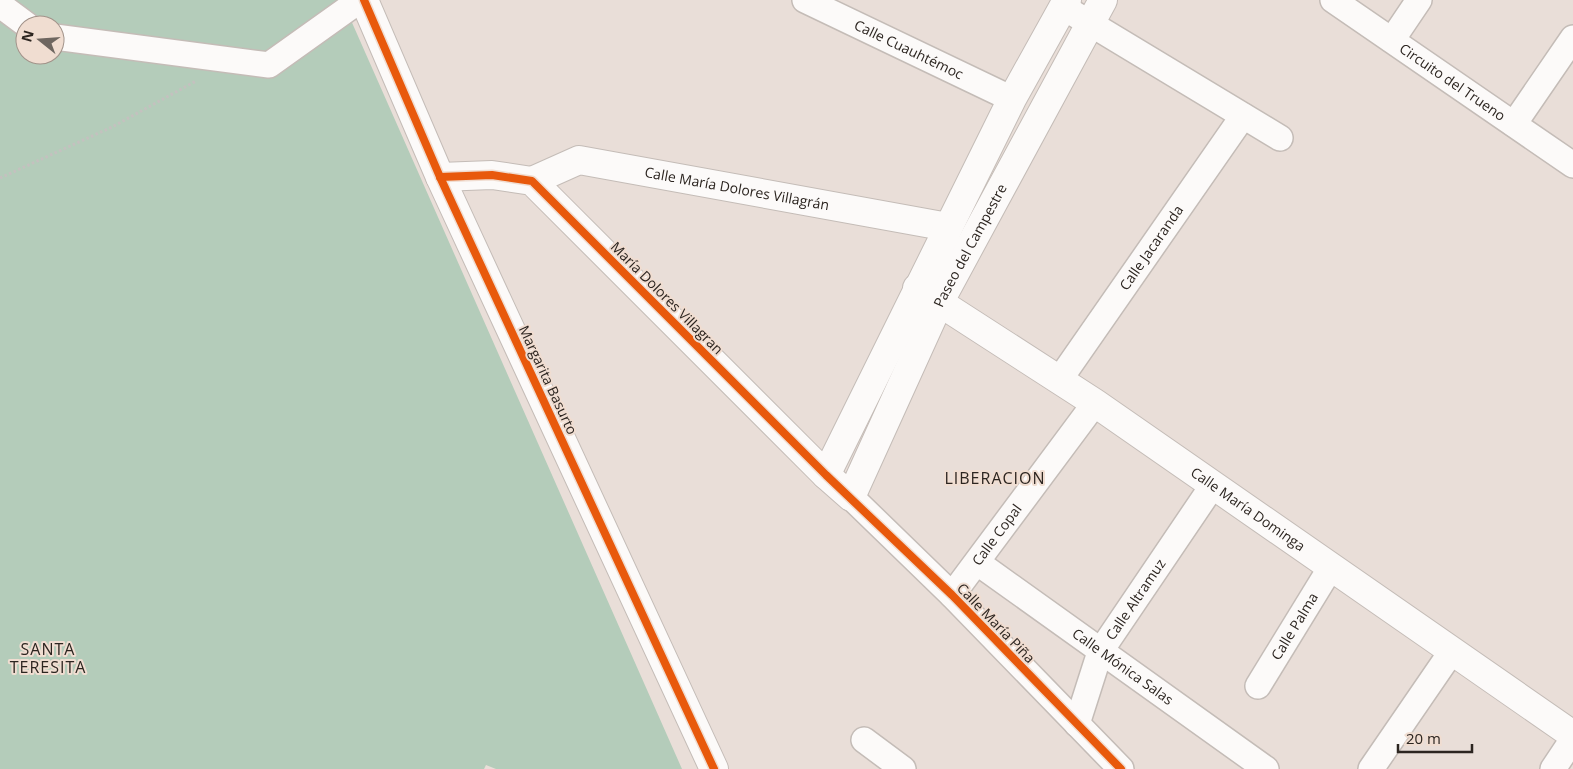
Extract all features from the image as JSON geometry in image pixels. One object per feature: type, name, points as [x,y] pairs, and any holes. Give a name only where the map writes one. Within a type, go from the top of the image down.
[{"type":"street","points":[[65,38],[269,65],[360,0]]},
{"type":"street","name":"Margarita Basurto","points":[[364,0],[440,178],[714,769]]},
{"type":"street","name":"Calle Cuauhtémoc","points":[[805,0],[1012,99]]},
{"type":"street","name":"Circuito del Trueno","points":[[1333,0],[1573,165]]},
{"type":"street","points":[[1392,40],[1419,0]]},
{"type":"street","points":[[1065,3],[1097,11],[1243,116],[1280,138]]},
{"type":"street","name":"Paseo del Campestre","points":[[851,497],[929,295],[948,227],[1012,99],[1065,3]]},
{"type":"street","points":[[0,5],[15,16]]},
{"type":"street","name":"Paseo del Campestre","points":[[826,475],[929,295],[1097,11]]},
{"type":"street","points":[[1514,124],[1573,38]]},
{"type":"street","name":"Calle Jacaranda","points":[[1060,379],[1243,116]]},
{"type":"street","name":"Calle María Dolores Villagrán","points":[[532,181],[579,160],[948,227]]},
{"type":"street","points":[[440,178],[492,175],[532,181]]},
{"type":"street","name":"María Dolores Villagran","points":[[532,181],[826,475],[851,497]]},
{"type":"street","name":"Calle María Dominga","points":[[929,295],[1060,379],[1573,735]]},
{"type":"street","name":"Calle Copal","points":[[952,595],[978,563],[1095,403]]},
{"type":"street","name":"Calle Altramuz","points":[[1077,724],[1100,652],[1214,485]]},
{"type":"street","name":"Calle María Piña","points":[[851,497],[952,595],[1121,769]]},
{"type":"street","name":"Calle Mónica Salas","points":[[978,563],[1266,769]]},
{"type":"street","name":"Calle Palma","points":[[1258,686],[1331,567]]},
{"type":"street","points":[[1371,769],[1452,651]]},
{"type":"street","points":[[1553,769],[1573,739]]},
{"type":"street","points":[[864,740],[903,769]]},
{"type":"path","points":[[0,178],[112,127],[199,79]]},
{"type":"green space","points":[[0,0],[342,0],[682,769],[496,769],[486,765],[484,769],[0,769]]},
{"type":"cycle path","points":[[364,0],[440,177],[714,769]]},
{"type":"cycle path","points":[[440,177],[492,175],[532,181],[826,475],[952,595],[1121,769]]},
{"type":"district","name":"LIBERACION","points":[[995,478]]},
{"type":"district","name":"SANTA TERESITA","points":[[48,658]]}]
